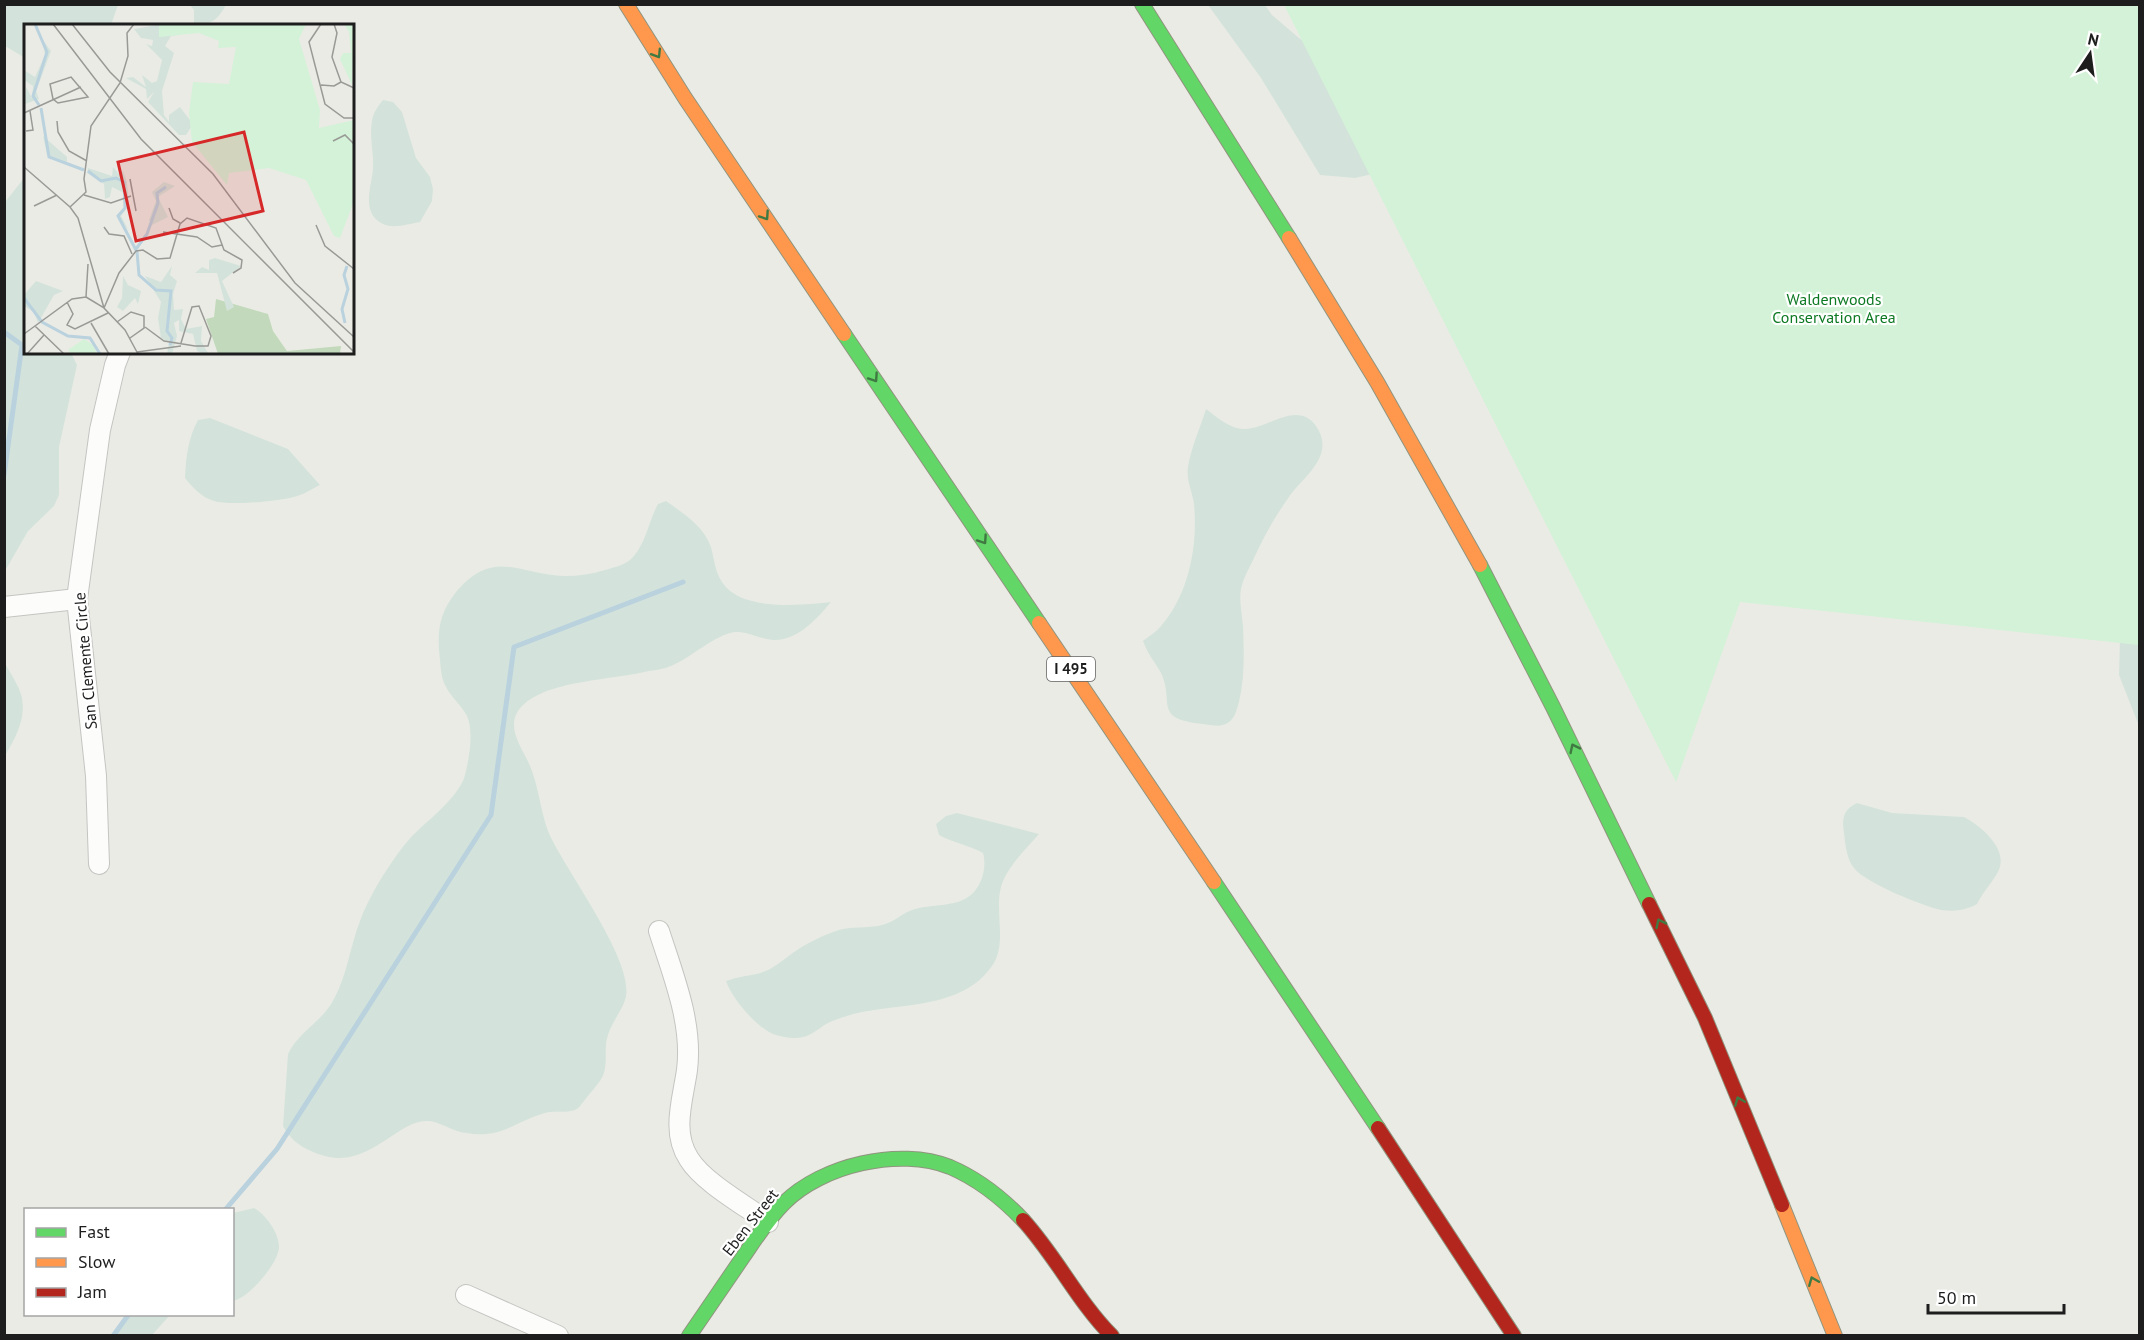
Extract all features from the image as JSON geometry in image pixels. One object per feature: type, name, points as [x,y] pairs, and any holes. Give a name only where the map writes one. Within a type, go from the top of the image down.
[{"type":"main road","name":"I 495","points":[[626,4],[692,107],[1283,984],[1514,1335]]},
{"type":"main road","points":[[1142,4],[1377,382],[1553,706],[1706,1018],[1835,1335]]},
{"type":"main road","name":"Eben Street","points":[[689,1335],[768,1222],[790,1196],[827,1173],[844,1167],[903,1158],[940,1164],[980,1181],[1011,1205],[1036,1234],[1102,1326],[1113,1335]]},
{"type":"street","name":"San Clemente Circle","points":[[99,864],[96,776],[77,599],[100,430],[119,354]]},
{"type":"street","points":[[4,607],[77,599]]},
{"type":"street","points":[[659,931],[686,1028],[688,1066],[680,1115],[680,1137],[689,1159],[705,1176],[768,1222]]},
{"type":"street","points":[[466,1295],[558,1335]]},
{"type":"shaded area","points":[[5,4],[118,4],[111,24],[24,24],[24,57],[5,46]]},
{"type":"shaded area","points":[[190,5],[226,5],[213,21],[200,24],[194,23],[194,10]]},
{"type":"shaded area","points":[[1208,5],[1265,5],[1272,15],[1299,38],[1330,59],[1390,170],[1355,178],[1320,175],[1261,78]]},
{"type":"shaded area","points":[[383,100],[393,102],[402,112],[416,158],[430,177],[433,189],[432,201],[420,222],[401,226],[383,224],[376,219],[369,206],[373,168],[371,127],[375,112]]},
{"type":"shaded area","points":[[24,178],[24,354],[72,354],[77,365],[59,447],[59,495],[54,506],[28,531],[5,571],[5,202]]},
{"type":"shaded area","points":[[1206,409],[1224,422],[1240,429],[1255,427],[1294,415],[1303,416],[1312,421],[1322,441],[1319,459],[1275,518],[1243,581],[1240,598],[1244,654],[1241,693],[1233,718],[1220,726],[1187,722],[1171,714],[1161,673],[1143,641],[1159,628],[1171,613],[1179,599],[1190,568],[1195,520],[1188,467]]},
{"type":"shaded area","points":[[210,418],[288,449],[320,485],[287,499],[242,503],[214,501],[205,497],[185,478],[185,470],[188,448],[198,420]]},
{"type":"shaded area","points":[[666,501],[692,521],[708,539],[716,569],[722,582],[731,592],[757,602],[773,604],[831,602],[804,630],[795,635],[777,640],[739,632],[727,634],[666,668],[564,686],[533,697],[516,714],[514,722],[517,738],[534,778],[548,831],[610,940],[621,964],[626,984],[625,1000],[607,1039],[605,1068],[601,1079],[577,1109],[545,1113],[498,1132],[466,1133],[425,1121],[409,1126],[357,1155],[336,1158],[302,1147],[291,1138],[283,1126],[288,1054],[292,1046],[324,1014],[334,999],[362,916],[382,877],[412,836],[450,800],[465,775],[470,746],[469,722],[465,712],[444,684],[439,650],[440,624],[450,600],[470,578],[483,570],[495,567],[570,576],[595,573],[624,564],[633,557],[641,545],[658,504]]},
{"type":"shaded area","points":[[2139,587],[2139,726],[2119,675],[2120,639]]},
{"type":"shaded area","points":[[5,663],[19,689],[23,706],[19,728],[5,756]]},
{"type":"shaded area","points":[[1857,803],[1892,813],[1964,817],[1978,826],[1997,847],[2001,864],[1998,872],[1977,904],[1960,910],[1946,911],[1933,908],[1882,887],[1860,874],[1848,856],[1843,828],[1844,819],[1846,812]]},
{"type":"shaded area","points":[[957,813],[1039,834],[1014,862],[1003,881],[999,902],[1000,935],[997,957],[979,980],[963,991],[946,998],[845,1017],[828,1023],[801,1038],[772,1033],[750,1017],[733,995],[726,981],[770,969],[800,948],[833,932],[882,925],[911,910],[949,904],[973,893],[982,877],[983,853],[939,835],[936,824],[946,816]]},
{"type":"shaded area","points":[[254,1208],[274,1229],[279,1246],[274,1261],[262,1279],[247,1294],[234,1301],[234,1213]]},
{"type":"shaded area","points":[[129,1316],[169,1316],[152,1335],[110,1335],[120,1328]]},
{"type":"green space","name":"Waldenwoods Conservation Area","points":[[1284,5],[2139,5],[2139,645],[1740,602],[1676,782]]},
{"type":"waterway","points":[[4,332],[22,345],[4,475]]},
{"type":"waterway","points":[[227,1208],[277,1149],[491,815],[514,647],[683,582]]},
{"type":"waterway","points":[[113,1336],[128,1316]]},
{"type":"traffic: fast","points":[[1142,4],[1289,238]]},
{"type":"traffic: fast","points":[[844,334],[1039,623]]},
{"type":"traffic: fast","points":[[1480,565],[1553,707],[1649,904]]},
{"type":"traffic: fast","points":[[1214,882],[1378,1128]]},
{"type":"traffic: fast","points":[[689,1336],[778,1209],[800,1190],[840,1170],[862,1163],[885,1160],[930,1161],[950,1167],[980,1183],[1023,1220]]},
{"type":"traffic: slow","points":[[626,4],[685,98],[844,334]]},
{"type":"traffic: slow","points":[[1289,238],[1377,382],[1480,565]]},
{"type":"traffic: slow","points":[[1039,623],[1214,882]]},
{"type":"traffic: slow","points":[[1782,1205],[1835,1336]]},
{"type":"traffic: jam","points":[[1649,904],[1705,1018],[1782,1205]]},
{"type":"traffic: jam","points":[[1378,1128],[1514,1336]]},
{"type":"traffic: jam","points":[[1023,1220],[1088,1309],[1112,1336]]}]
